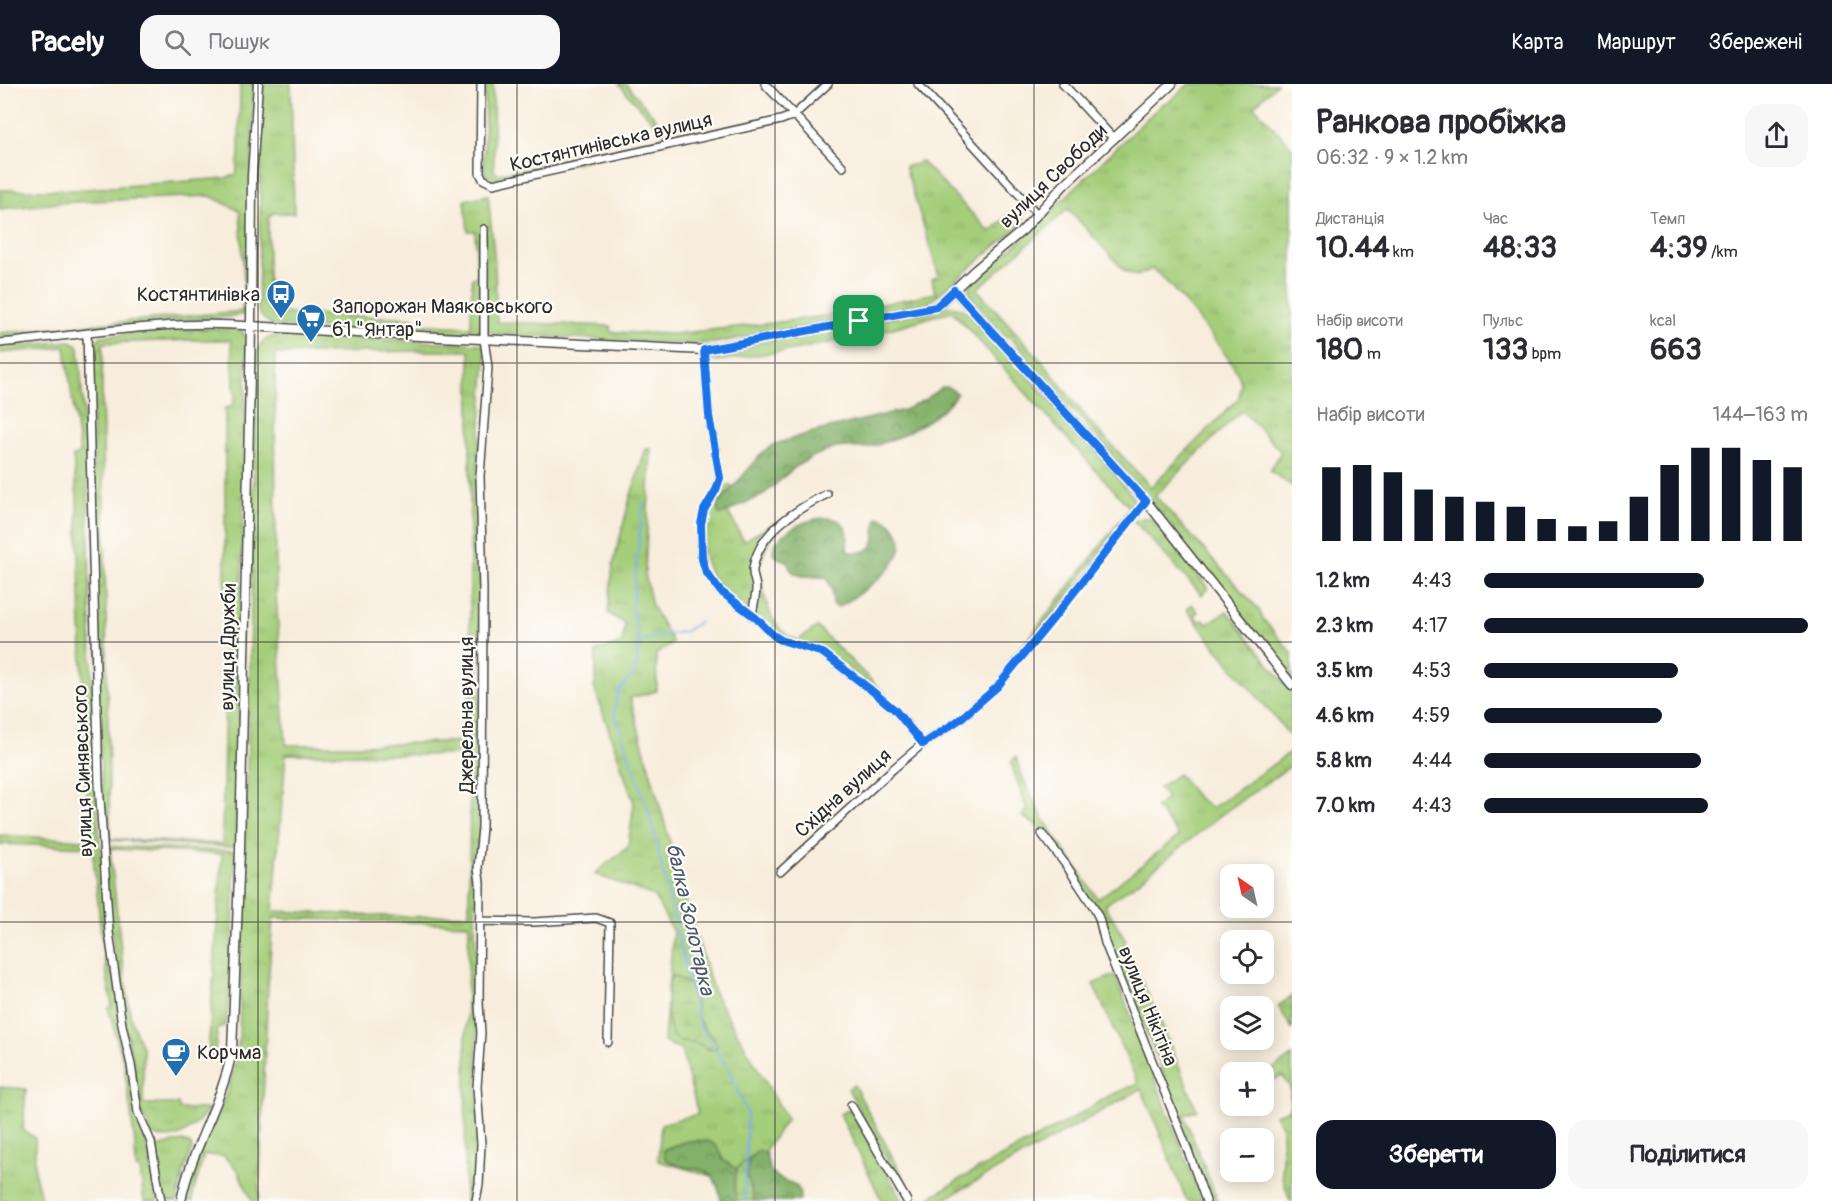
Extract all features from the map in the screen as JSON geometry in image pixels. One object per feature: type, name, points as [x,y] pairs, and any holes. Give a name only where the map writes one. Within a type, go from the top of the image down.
[{"type":"street","name":"вулиця Дружби","points":[[181,1201],[185,1180],[225,1082],[232,1051],[241,839],[252,176],[258,84]]},
{"type":"street","name":"Костянтинівська вулиця","points":[[481,84],[480,173],[483,179],[493,184],[770,123],[794,115],[828,84]]},
{"type":"street","points":[[765,84],[843,167]]},
{"type":"street","points":[[918,84],[1037,214]]},
{"type":"street","points":[[1064,84],[1114,139]]},
{"type":"street","name":"вулиця Свободи","points":[[0,343],[174,325],[227,324],[357,333],[704,350],[936,307],[1016,236],[1063,186],[1172,84]]},
{"type":"street","name":"Джерельна вулиця","points":[[476,1201],[481,1144],[477,1088],[481,1033],[478,1004],[480,882],[478,868],[483,811],[483,589],[480,476],[488,367],[483,339],[484,229]]},
{"type":"street","points":[[954,290],[1146,501],[1292,685]]},
{"type":"street","name":"вулиця Синявського","points":[[87,334],[99,784],[109,932],[122,1025],[137,1107],[151,1142],[161,1201]]},
{"type":"street","points":[[704,350],[709,416],[720,478],[702,518],[700,538],[706,572],[715,585],[781,640],[830,657],[895,710],[923,744]]},
{"type":"street","points":[[752,616],[756,591],[753,567],[761,547],[781,524],[803,507],[827,494]]},
{"type":"street","name":"Східна вулиця","points":[[780,872],[878,782],[923,744],[959,720],[997,687],[1146,501]]},
{"type":"street","name":"вулиця Нікітіна","points":[[1042,834],[1066,865],[1099,918],[1105,943],[1180,1129],[1206,1201]]},
{"type":"street","points":[[479,921],[534,922],[596,918],[610,923],[608,1042]]},
{"type":"street","points":[[851,1105],[907,1201]]},
{"type":"green space","points":[[240,84],[254,84],[248,288],[245,314],[0,339],[0,333],[242,311],[244,280],[240,211],[210,196],[70,202],[0,209],[0,190],[74,190],[225,178],[236,175],[239,155]]},
{"type":"green space","points":[[262,84],[291,84],[294,213],[273,213],[268,219],[268,307],[274,309],[276,313],[413,318],[413,324],[471,327],[472,278],[477,277],[475,231],[468,231],[465,200],[488,195],[495,265],[497,322],[611,326],[611,332],[674,334],[773,323],[825,316],[935,293],[932,279],[939,276],[905,166],[915,165],[921,161],[990,232],[1019,206],[1023,207],[1024,218],[1021,225],[928,303],[714,343],[694,344],[493,334],[488,330],[486,320],[485,231],[480,231],[481,330],[475,334],[273,326],[258,311]]},
{"type":"green space","points":[[485,84],[493,84],[494,171],[498,174],[664,139],[664,134],[619,84],[626,84],[668,133],[670,139],[667,142],[495,179],[486,175],[484,170]]},
{"type":"green space","points":[[1189,84],[1277,84],[1254,106],[1292,147],[1292,486],[1270,471],[1281,452],[1245,413],[1240,412],[1155,496],[1259,610],[1263,619],[1292,653],[1292,680],[1171,528],[1172,526],[1099,439],[1023,356],[1023,351],[1009,336],[1005,336],[970,295],[969,287],[975,278],[1020,241],[1162,104],[1171,100]],"holes":[[[1068,209],[1125,271],[1137,276],[1152,269],[1160,275],[1214,339],[1241,381],[1239,398],[1151,487],[1089,421],[1045,365],[977,289]]]},
{"type":"green space","points":[[950,306],[965,311],[979,322],[991,342],[1003,349],[1098,453],[1139,507],[1115,533],[1021,656],[1016,655],[1130,508],[952,311],[872,334],[793,350],[708,362],[708,353]]},
{"type":"green space","points":[[227,328],[241,330],[247,339],[236,844],[231,847],[106,840],[101,773],[92,353],[95,344],[102,336]],"holes":[[[231,340],[235,396],[232,407],[225,408],[225,690],[222,844],[110,839],[103,343]]]},
{"type":"green space","points":[[280,335],[483,344],[486,358],[477,473],[480,559],[479,838],[475,860],[478,884],[475,913],[479,1148],[474,1201],[465,1201],[469,924],[273,918],[259,1196],[257,1201],[252,1201],[238,1171],[224,1156],[204,1155],[193,1193],[193,1201],[186,1201],[198,1159],[229,1085],[239,1037],[250,671],[256,353],[268,338]],"holes":[[[470,351],[470,741],[286,745],[276,595],[275,354]],[[286,754],[470,755],[469,914],[410,917],[273,911]]]},
{"type":"green space","points":[[71,341],[79,348],[87,460],[94,758],[106,933],[158,1201],[144,1201],[140,1169],[136,1168],[124,1063],[108,1008],[112,1007],[103,951],[92,847],[0,844],[0,835],[84,840],[91,838],[86,785],[77,498],[73,456],[80,454],[65,347],[0,353],[0,347]]},
{"type":"green space","points":[[942,387],[948,387],[957,393],[941,411],[918,427],[869,447],[841,447],[821,453],[795,467],[761,496],[727,513],[719,514],[717,506],[763,452],[773,445],[809,433],[904,410],[924,400]]},
{"type":"green space","points":[[646,449],[651,449],[645,574],[652,606],[673,643],[656,654],[657,691],[630,698],[714,993],[787,1119],[764,1152],[758,1151],[736,1169],[723,1160],[719,1151],[706,1141],[689,1141],[663,1150],[665,1158],[705,1170],[712,1176],[658,1161],[661,1124],[698,1114],[681,1049],[664,1042],[667,1002],[674,1036],[708,1049],[715,1040],[699,1022],[694,990],[690,985],[672,976],[669,980],[673,932],[654,896],[594,874],[628,847],[634,803],[594,687],[596,651],[622,643],[625,624],[608,613],[613,565],[630,498]]},
{"type":"green space","points":[[722,485],[731,486],[731,490],[719,503],[719,514],[728,512],[744,541],[774,523],[781,527],[771,538],[758,566],[765,599],[780,629],[788,636],[798,640],[817,627],[889,698],[829,654],[779,636],[716,583],[705,559],[702,532],[706,510]]},
{"type":"green space","points":[[881,517],[896,530],[901,541],[899,552],[884,574],[861,593],[840,606],[833,604],[832,589],[826,578],[802,576],[792,572],[788,561],[775,556],[773,549],[778,540],[787,532],[799,525],[826,518],[838,520],[846,528],[848,551],[855,553],[868,550],[874,543],[877,518]]},
{"type":"green space","points":[[1150,518],[1157,524],[1208,588],[1202,595],[1134,521]]},
{"type":"green space","points":[[1192,604],[1198,612],[1194,615],[1200,622],[1204,619],[1207,624],[1227,611],[1292,693],[1292,738],[1187,610]]},
{"type":"green space","points":[[1292,751],[1292,765],[1222,814],[1138,882],[1105,905],[1126,941],[1124,943],[1159,1018],[1197,1110],[1184,1115],[1218,1201],[1209,1201],[1158,1059],[1112,953],[1098,911],[1042,829],[1022,816],[1027,810],[1011,763],[1016,757],[1030,795],[1040,813],[1098,899],[1179,836],[1156,807],[1167,798],[1159,788],[1178,774],[1197,797],[1212,808]]},
{"type":"green space","points":[[104,846],[235,851],[232,969],[226,1025],[218,1028],[215,1050],[208,1057],[222,854],[110,849],[131,1019],[143,1050],[143,1104],[178,1104],[179,1109],[210,1109],[185,1133],[170,1138],[152,1135],[141,1111],[124,1020],[111,931]]},
{"type":"green space","points":[[1115,975],[1202,1201],[1187,1201],[1141,1089],[941,1201],[924,1201],[1109,1096],[1138,1083],[1093,984]]},
{"type":"green space","points":[[672,976],[689,984],[692,989],[699,1020],[718,1045],[715,1050],[674,1037],[669,1024],[667,1006],[669,981]]},
{"type":"green space","points":[[1292,996],[1292,1029],[1278,1006]]},
{"type":"green space","points":[[1292,1056],[1292,1201],[1290,1201],[1282,1177],[1282,1126],[1275,1115],[1290,1109],[1290,1087],[1283,1076],[1274,1080],[1274,1068]]},
{"type":"green space","points":[[854,1085],[916,1201],[910,1201],[848,1089]]},
{"type":"green space","points":[[0,1087],[26,1089],[23,1130],[35,1138],[35,1174],[40,1201],[0,1201]]},
{"type":"green space","points":[[850,1109],[903,1201],[882,1201],[840,1114]]},
{"type":"green space","points":[[183,1141],[191,1145],[192,1149],[177,1201],[164,1201],[155,1147]]},
{"type":"green space","points":[[688,1141],[711,1142],[718,1148],[723,1160],[736,1169],[737,1201],[721,1201],[717,1186],[706,1171],[683,1167],[665,1158],[663,1150]]},
{"type":"green space","points":[[758,1151],[765,1152],[773,1174],[798,1188],[800,1201],[754,1201],[747,1168],[752,1156]]},
{"type":"green space","points":[[748,1160],[747,1175],[754,1201],[737,1201],[736,1172]]},
{"type":"waterway","name":"балка Золотарка","points":[[643,503],[632,607],[639,644],[637,662],[634,674],[619,690],[614,711],[649,812],[699,1025],[729,1070],[747,1113],[745,1201]]},
{"type":"waterway","name":"балка Золотарка","points":[[639,644],[647,639],[686,631],[700,621]]},
{"type":"place","name":"Костянтинівка","points":[[281,320]]},
{"type":"place","name":"Запорожан Маяковського 61 \"Янтар\"","points":[[311,344]]},
{"type":"place","name":"Корчма","points":[[176,1078]]},
{"type":"route","points":[[954,290],[1146,501],[997,687],[959,720],[923,744],[895,710],[830,657],[773,635],[756,618],[720,591],[703,566],[700,538],[702,518],[720,478],[709,416],[704,350],[859,321],[936,307],[954,290]]}]
